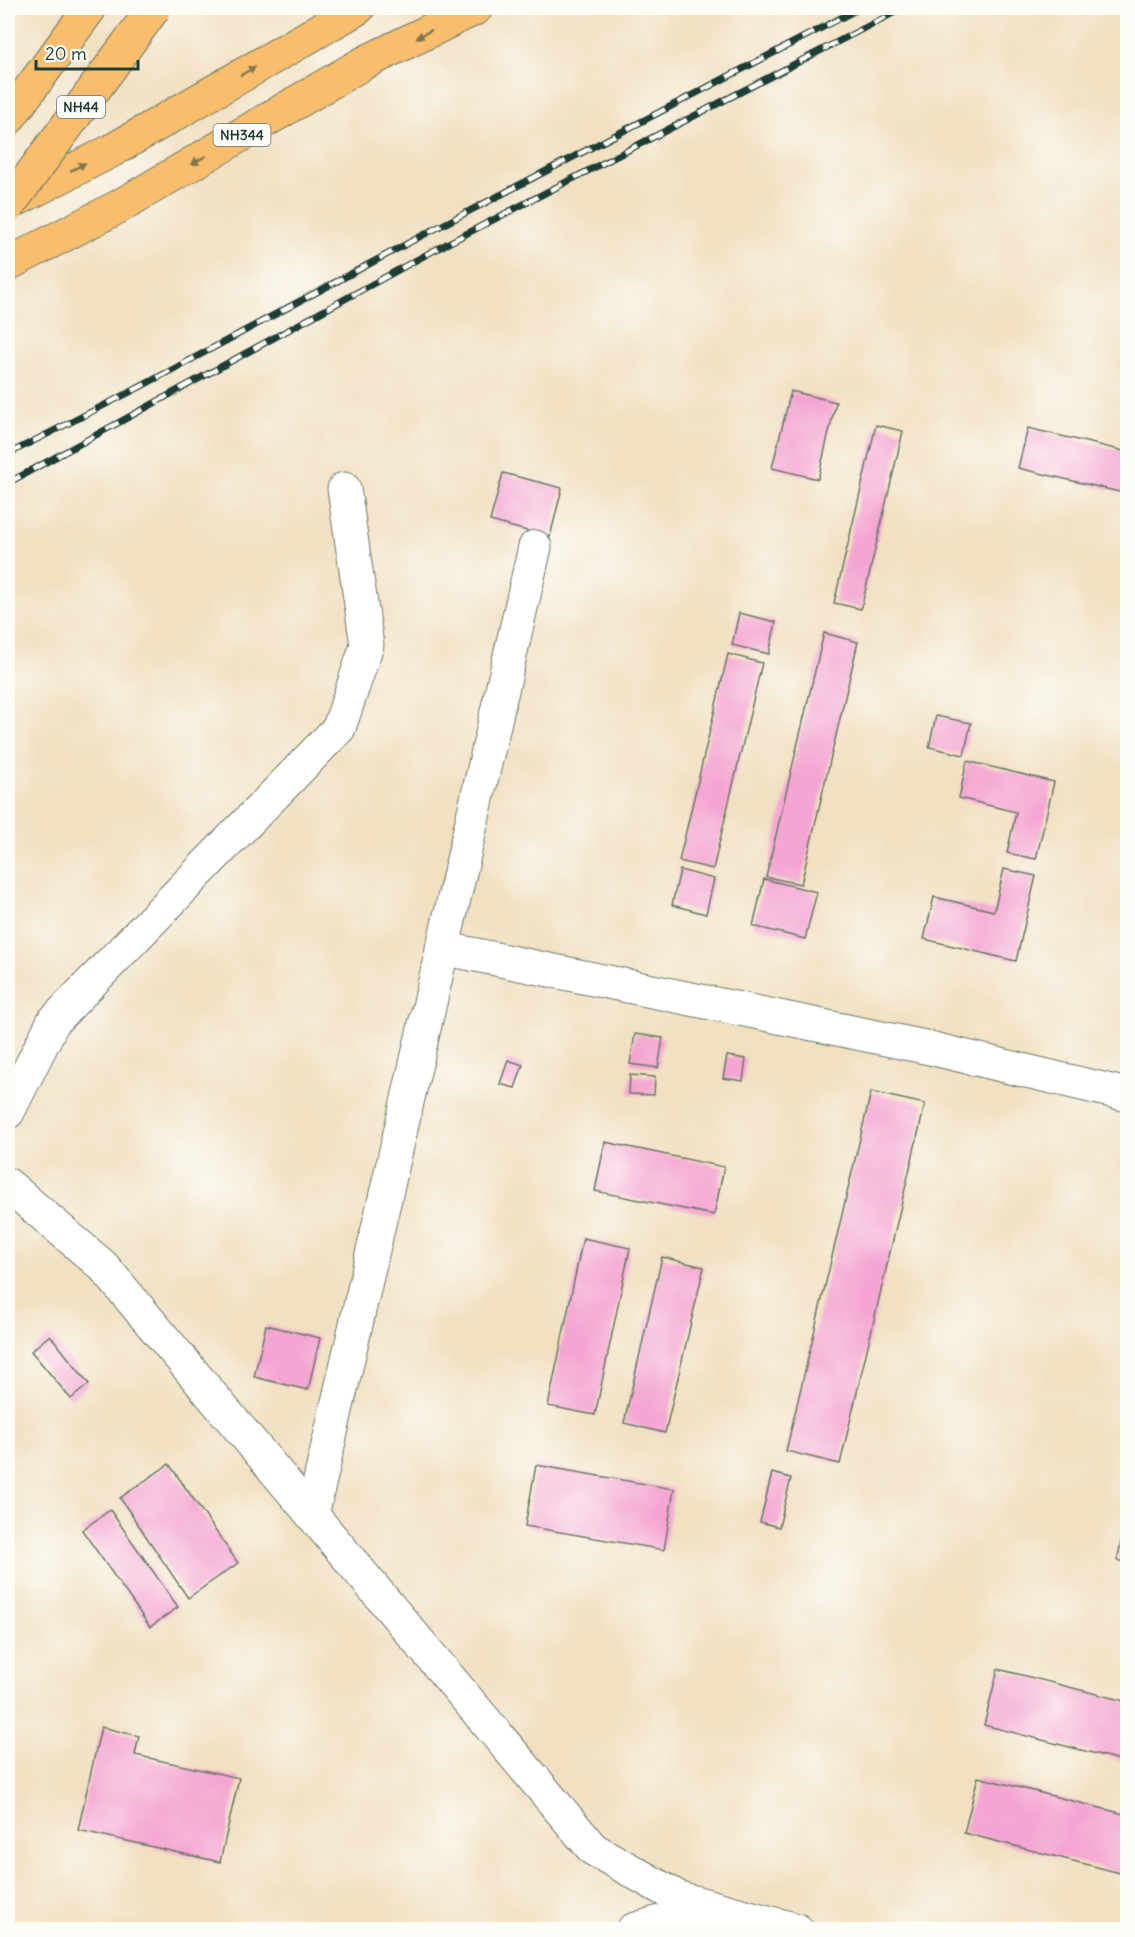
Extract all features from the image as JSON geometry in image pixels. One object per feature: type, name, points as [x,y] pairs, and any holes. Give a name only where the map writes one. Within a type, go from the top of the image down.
[{"type":"highway","points":[[8,119],[90,8]]},
{"type":"highway","name":"NH44","points":[[8,205],[154,8]]},
{"type":"highway","points":[[8,205],[113,150],[358,8]]},
{"type":"highway","name":"NH344","points":[[8,264],[118,207],[362,64],[476,8]]},
{"type":"street","points":[[8,1112],[53,1022],[339,728],[367,645],[344,489]]},
{"type":"street","points":[[312,1515],[535,547]]},
{"type":"street","points":[[442,948],[926,1047],[1128,1095]]},
{"type":"street","points":[[8,1185],[102,1266],[593,1849],[679,1898],[796,1929]]},
{"type":"street","points":[[633,1929],[710,1907]]},
{"type":"building","points":[[791,391],[836,402],[818,479],[772,468]]},
{"type":"building","points":[[876,425],[903,431],[861,609],[834,603]]},
{"type":"building","points":[[1028,428],[1128,452],[1128,494],[1018,468]]},
{"type":"building","points":[[503,473],[562,488],[550,537],[490,521]]},
{"type":"building","points":[[739,613],[776,622],[769,654],[732,645]]},
{"type":"building","points":[[824,633],[858,642],[801,884],[766,877]]},
{"type":"building","points":[[728,654],[762,663],[713,869],[679,861]]},
{"type":"building","points":[[936,716],[971,723],[964,755],[929,747]]},
{"type":"building","points":[[967,761],[1054,782],[1036,859],[1007,853],[1016,812],[959,798]]},
{"type":"building","points":[[1004,869],[1036,876],[1016,961],[924,939],[934,897],[994,911]]},
{"type":"building","points":[[680,870],[714,879],[706,914],[672,905]]},
{"type":"building","points":[[764,879],[817,892],[805,939],[753,926]]},
{"type":"building","points":[[635,1034],[663,1038],[658,1068],[630,1064]]},
{"type":"building","points":[[727,1056],[746,1059],[743,1081],[723,1078]]},
{"type":"building","points":[[508,1060],[523,1065],[515,1088],[500,1084]]},
{"type":"building","points":[[630,1075],[655,1077],[654,1095],[629,1094]]},
{"type":"building","points":[[871,1092],[925,1104],[840,1464],[786,1451]]},
{"type":"building","points":[[605,1142],[724,1167],[714,1215],[595,1191]]},
{"type":"building","points":[[583,1238],[630,1248],[595,1415],[548,1406]]},
{"type":"building","points":[[662,1257],[704,1267],[665,1433],[624,1423]]},
{"type":"building","points":[[266,1325],[320,1338],[308,1390],[254,1377]]},
{"type":"building","points":[[50,1335],[89,1384],[71,1399],[31,1351]]},
{"type":"building","points":[[169,1464],[238,1563],[188,1598],[120,1498]]},
{"type":"building","points":[[536,1465],[674,1489],[664,1550],[525,1526]]},
{"type":"building","points":[[772,1473],[791,1478],[779,1527],[760,1522]]},
{"type":"building","points":[[110,1510],[178,1607],[150,1627],[82,1530]]},
{"type":"building","points":[[1128,1516],[1128,1563],[1117,1560]]},
{"type":"building","points":[[998,1669],[1128,1702],[1128,1762],[984,1725]]},
{"type":"building","points":[[101,1727],[139,1736],[135,1755],[239,1778],[220,1862],[78,1830]]},
{"type":"building","points":[[978,1777],[1128,1815],[1128,1875],[964,1833]]},
{"type":"railway","points":[[8,454],[138,388],[427,233],[860,8]]},
{"type":"railway","points":[[8,483],[431,252],[903,8]]}]
